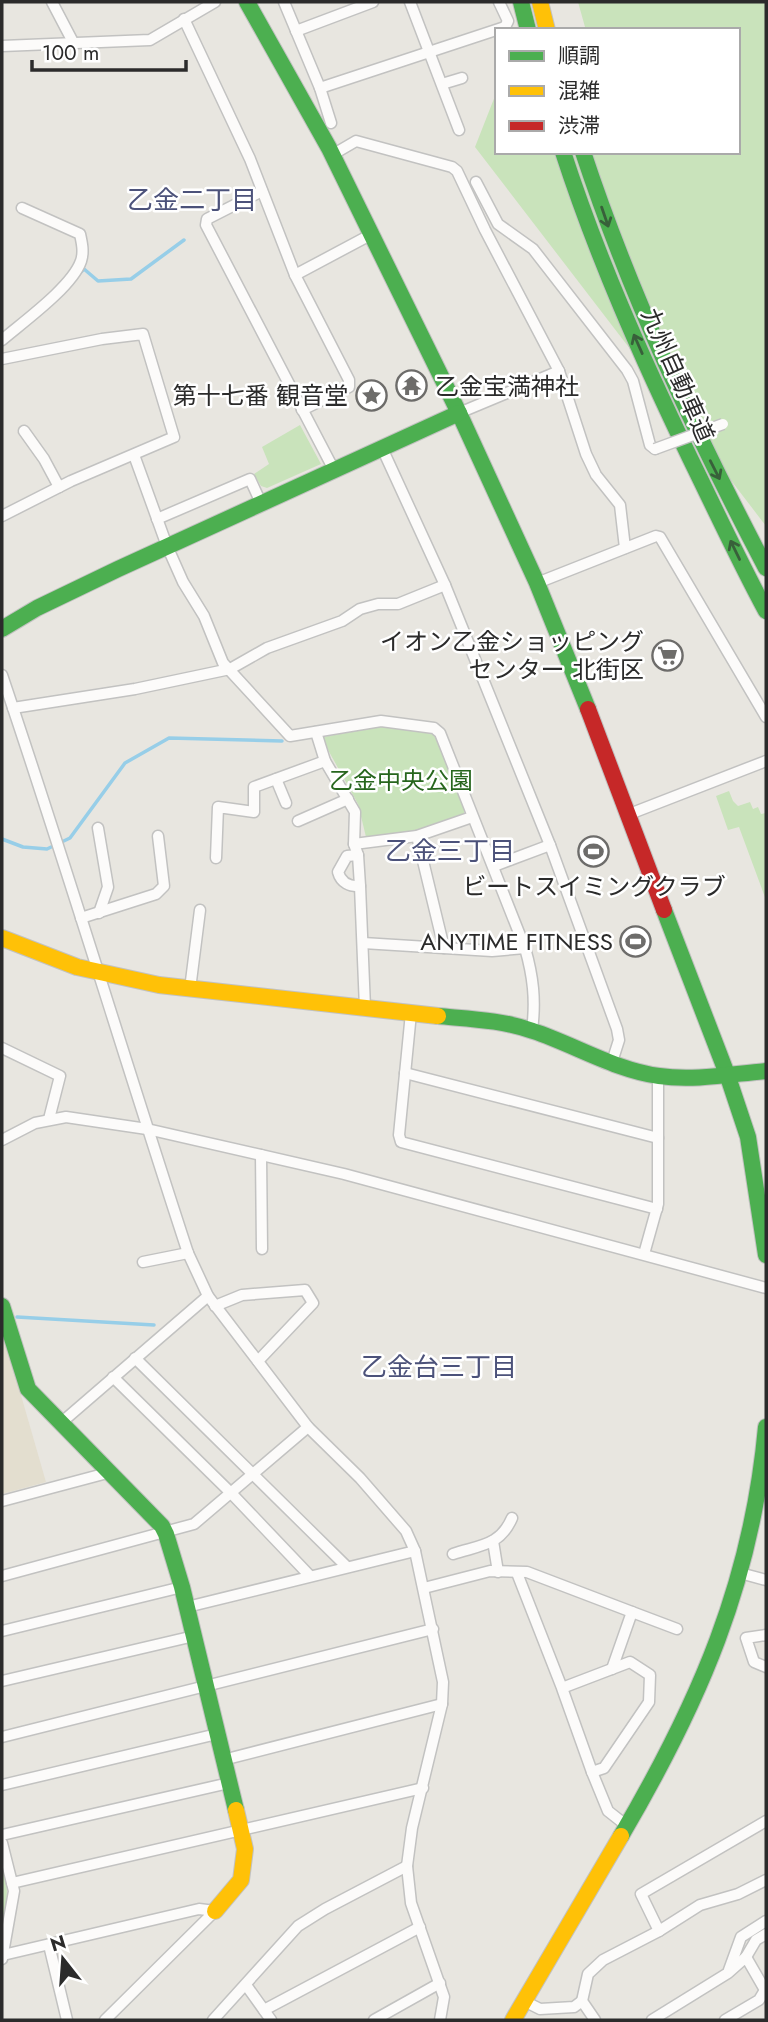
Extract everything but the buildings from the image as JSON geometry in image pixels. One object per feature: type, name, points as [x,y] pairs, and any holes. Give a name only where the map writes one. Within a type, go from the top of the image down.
[{"type":"main road","points":[[247,2],[332,155],[372,234],[459,413],[568,657],[727,1074],[748,1137],[766,1255]]},
{"type":"main road","points":[[521,2],[528,28]]},
{"type":"main road","points":[[540,2],[546,28]]},
{"type":"main road","name":"九州自動車道","points":[[564,154],[592,235],[632,331],[699,477],[766,611]]},
{"type":"main road","name":"九州自動車道","points":[[584,154],[610,229],[659,350],[714,469],[766,568]]},
{"type":"main road","points":[[2,629],[37,608],[167,546],[459,413]]},
{"type":"main road","points":[[2,937],[66,963],[159,985],[504,1023],[532,1030],[612,1062],[657,1076],[680,1078],[766,1071]]},
{"type":"main road","points":[[2,1306],[25,1384],[162,1525],[166,1534],[182,1587],[245,1849],[241,1880],[215,1911]]},
{"type":"main road","points":[[513,2020],[627,1826],[696,1696],[740,1573],[758,1494],[766,1427]]},
{"type":"street","points":[[52,2],[73,42]]},
{"type":"street","points":[[2,45],[150,40],[215,2]]},
{"type":"street","points":[[284,2],[320,88],[331,123]]},
{"type":"street","points":[[296,31],[373,2]]},
{"type":"street","points":[[410,2],[460,130]]},
{"type":"street","points":[[499,2],[508,21],[502,28]]},
{"type":"street","points":[[184,19],[250,159],[295,275],[349,380],[349,387],[302,410]]},
{"type":"street","points":[[320,88],[495,30]]},
{"type":"street","points":[[442,85],[462,78]]},
{"type":"street","points":[[332,155],[356,141],[452,167],[457,171],[559,372],[586,454],[596,475],[621,505],[625,548]]},
{"type":"street","points":[[476,181],[498,224],[533,249],[627,370],[634,381],[650,445],[655,449],[723,424]]},
{"type":"street","points":[[262,191],[207,219],[206,225],[334,470]]},
{"type":"street","points":[[2,340],[56,294],[80,264],[83,251],[80,234],[22,208]]},
{"type":"street","points":[[295,275],[372,234]]},
{"type":"street","points":[[2,359],[102,339],[143,334],[174,437],[58,487],[2,516]]},
{"type":"street","points":[[459,413],[559,372]]},
{"type":"street","points":[[24,431],[44,459],[58,487]]},
{"type":"street","points":[[382,448],[445,585],[550,845],[617,1029],[618,1041],[612,1062]]},
{"type":"street","points":[[134,455],[167,546],[204,616],[223,663],[290,736],[381,720],[434,727],[440,733],[525,948],[534,986],[532,1030]]},
{"type":"street","points":[[157,519],[250,479],[261,503]]},
{"type":"street","points":[[537,583],[656,536],[662,540],[766,717]]},
{"type":"street","points":[[13,708],[135,689],[230,669],[267,648],[342,621],[360,609],[378,604],[398,604],[445,585]]},
{"type":"street","points":[[2,675],[188,1253],[211,1301],[308,1427],[360,1478],[406,1531],[415,1550],[443,1682],[442,1703],[412,1828],[407,1866],[411,1903],[444,1997],[440,2020]]},
{"type":"street","points":[[316,732],[324,761],[355,813],[365,1008]]},
{"type":"street","points":[[216,858],[218,807],[254,812],[254,788],[324,761]]},
{"type":"street","points":[[627,815],[766,761]]},
{"type":"street","points":[[276,779],[286,803]]},
{"type":"street","points":[[298,821],[348,799]]},
{"type":"street","points":[[360,886],[348,885],[338,872],[347,856],[356,849],[417,836],[472,817]]},
{"type":"street","points":[[98,828],[108,887],[99,913]]},
{"type":"street","points":[[81,918],[156,894],[164,886],[158,835]]},
{"type":"street","points":[[417,836],[444,948]]},
{"type":"street","points":[[494,866],[550,845]]},
{"type":"street","points":[[190,989],[200,910]]},
{"type":"street","points":[[362,943],[492,951],[525,948]]},
{"type":"street","points":[[411,1013],[399,1135],[401,1142],[657,1209]]},
{"type":"street","points":[[2,1048],[60,1076],[49,1119]]},
{"type":"street","points":[[405,1073],[658,1138]]},
{"type":"street","points":[[644,1254],[657,1209],[657,1076]]},
{"type":"street","points":[[2,1140],[35,1123],[66,1117],[147,1129],[344,1174],[766,1288]]},
{"type":"street","points":[[261,1155],[262,1250]]},
{"type":"street","points":[[143,1262],[188,1253]]},
{"type":"street","points":[[62,1422],[135,1358],[211,1301],[242,1295],[305,1290],[313,1303],[258,1361]]},
{"type":"street","points":[[135,1358],[347,1567]]},
{"type":"street","points":[[113,1377],[232,1494],[310,1576]]},
{"type":"street","points":[[2,1576],[166,1534],[194,1524],[308,1427]]},
{"type":"street","points":[[2,1501],[111,1472]]},
{"type":"street","points":[[453,1554],[498,1539],[506,1532],[512,1518]]},
{"type":"street","points":[[493,1541],[498,1572]]},
{"type":"street","points":[[187,1607],[415,1550]]},
{"type":"street","points":[[424,1588],[490,1571],[527,1572],[677,1629]]},
{"type":"street","points":[[517,1573],[608,1811],[627,1826]]},
{"type":"street","points":[[740,1573],[766,1580]]},
{"type":"street","points":[[2,1631],[182,1587]]},
{"type":"street","points":[[612,1669],[632,1612]]},
{"type":"street","points":[[2,1737],[433,1629]]},
{"type":"street","points":[[766,1635],[746,1638],[754,1662],[766,1667]]},
{"type":"street","points":[[2,1681],[194,1636]]},
{"type":"street","points":[[562,1688],[630,1662],[650,1675],[649,1702],[604,1768],[592,1772]]},
{"type":"street","points":[[223,1759],[442,1703]]},
{"type":"street","points":[[2,1785],[217,1734]]},
{"type":"street","points":[[2,1835],[229,1783]]},
{"type":"street","points":[[12,1884],[423,1788]]},
{"type":"street","points":[[659,1931],[640,1894],[766,1821]]},
{"type":"street","points":[[2,1843],[13,1891],[2,1957],[199,1909],[215,1911]]},
{"type":"street","points":[[214,2020],[298,1926],[324,1909],[407,1866]]},
{"type":"street","points":[[524,2001],[540,2009],[574,2007],[582,2001],[587,1974],[603,1960],[659,1931],[700,1905],[738,1894],[766,1880]]},
{"type":"street","points":[[104,2020],[215,1911]]},
{"type":"street","points":[[728,1973],[741,1937],[766,1921]]},
{"type":"street","points":[[264,2010],[420,1927]]},
{"type":"street","points":[[652,2020],[728,1973],[746,1957],[756,1940],[766,1934]]},
{"type":"street","points":[[48,1945],[67,2020]]},
{"type":"street","points":[[725,2020],[759,2000],[765,1990],[746,1957]]},
{"type":"street","points":[[374,2020],[440,1983]]},
{"type":"street","points":[[246,1985],[271,2020]]},
{"type":"street","points":[[582,2001],[595,2020]]},
{"type":"shaded area","points":[[2,1329],[46,1482],[2,1494]]},
{"type":"green space","points":[[578,2],[766,2],[766,526],[475,147],[495,96],[495,154],[740,154],[740,28],[585,27]]},
{"type":"green space","points":[[300,425],[321,464],[267,488],[261,486],[254,474],[269,464],[262,447]]},
{"type":"green space","name":"乙金中央公園","points":[[383,726],[432,733],[437,737],[464,807],[464,815],[409,832],[366,837],[358,804],[322,739]]},
{"type":"green space","points":[[729,791],[738,806],[750,802],[753,809],[758,807],[761,814],[766,813],[766,900],[739,827],[728,830],[716,796]]},
{"type":"green space","points":[[2,1857],[7,1890],[2,1924]]},
{"type":"waterway","points":[[79,274],[84,269],[98,281],[131,279],[184,240]]},
{"type":"waterway","points":[[2,839],[23,847],[47,849],[70,838],[125,763],[169,738],[282,741]]},
{"type":"waterway","points":[[17,1317],[154,1325]]},
{"type":"traffic: fast","points":[[247,2],[329,148],[459,413],[537,583],[588,709]]},
{"type":"traffic: fast","points":[[521,2],[528,28]]},
{"type":"traffic: fast","points":[[564,154],[605,269],[638,345],[690,458],[766,611]]},
{"type":"traffic: fast","points":[[584,154],[643,312],[714,466],[766,568]]},
{"type":"traffic: fast","points":[[2,629],[37,608],[118,569],[459,413]]},
{"type":"traffic: fast","points":[[664,910],[727,1074],[748,1137],[766,1255]]},
{"type":"traffic: fast","points":[[438,1016],[486,1020],[522,1027],[611,1063],[659,1076],[699,1077],[766,1071]]},
{"type":"traffic: fast","points":[[2,1306],[28,1389],[162,1526],[166,1534],[182,1587],[236,1810]]},
{"type":"traffic: fast","points":[[621,1836],[675,1738],[718,1640],[748,1538],[759,1484],[766,1427]]},
{"type":"traffic: slow","points":[[540,2],[546,28]]},
{"type":"traffic: slow","points":[[2,938],[77,967],[159,985],[438,1016]]},
{"type":"traffic: slow","points":[[215,1911],[241,1880],[245,1849],[236,1810]]},
{"type":"traffic: slow","points":[[513,2020],[621,1836]]},
{"type":"traffic: jam","points":[[588,709],[664,910]]},
{"type":"place","name":"乙金宝満神社","points":[[412,386]]},
{"type":"place","name":"第十七番 観音堂","points":[[371,395]]},
{"type":"place","name":"イオン乙金ショッピング センター 北街区","points":[[667,655]]},
{"type":"place","name":"ビートスイミングクラブ","points":[[594,852]]},
{"type":"place","name":"ANYTIME FITNESS","points":[[636,941]]},
{"type":"district","name":"乙金二丁目","points":[[192,200]]},
{"type":"district","name":"乙金三丁目","points":[[450,851]]},
{"type":"district","name":"乙金台三丁目","points":[[439,1367]]}]
